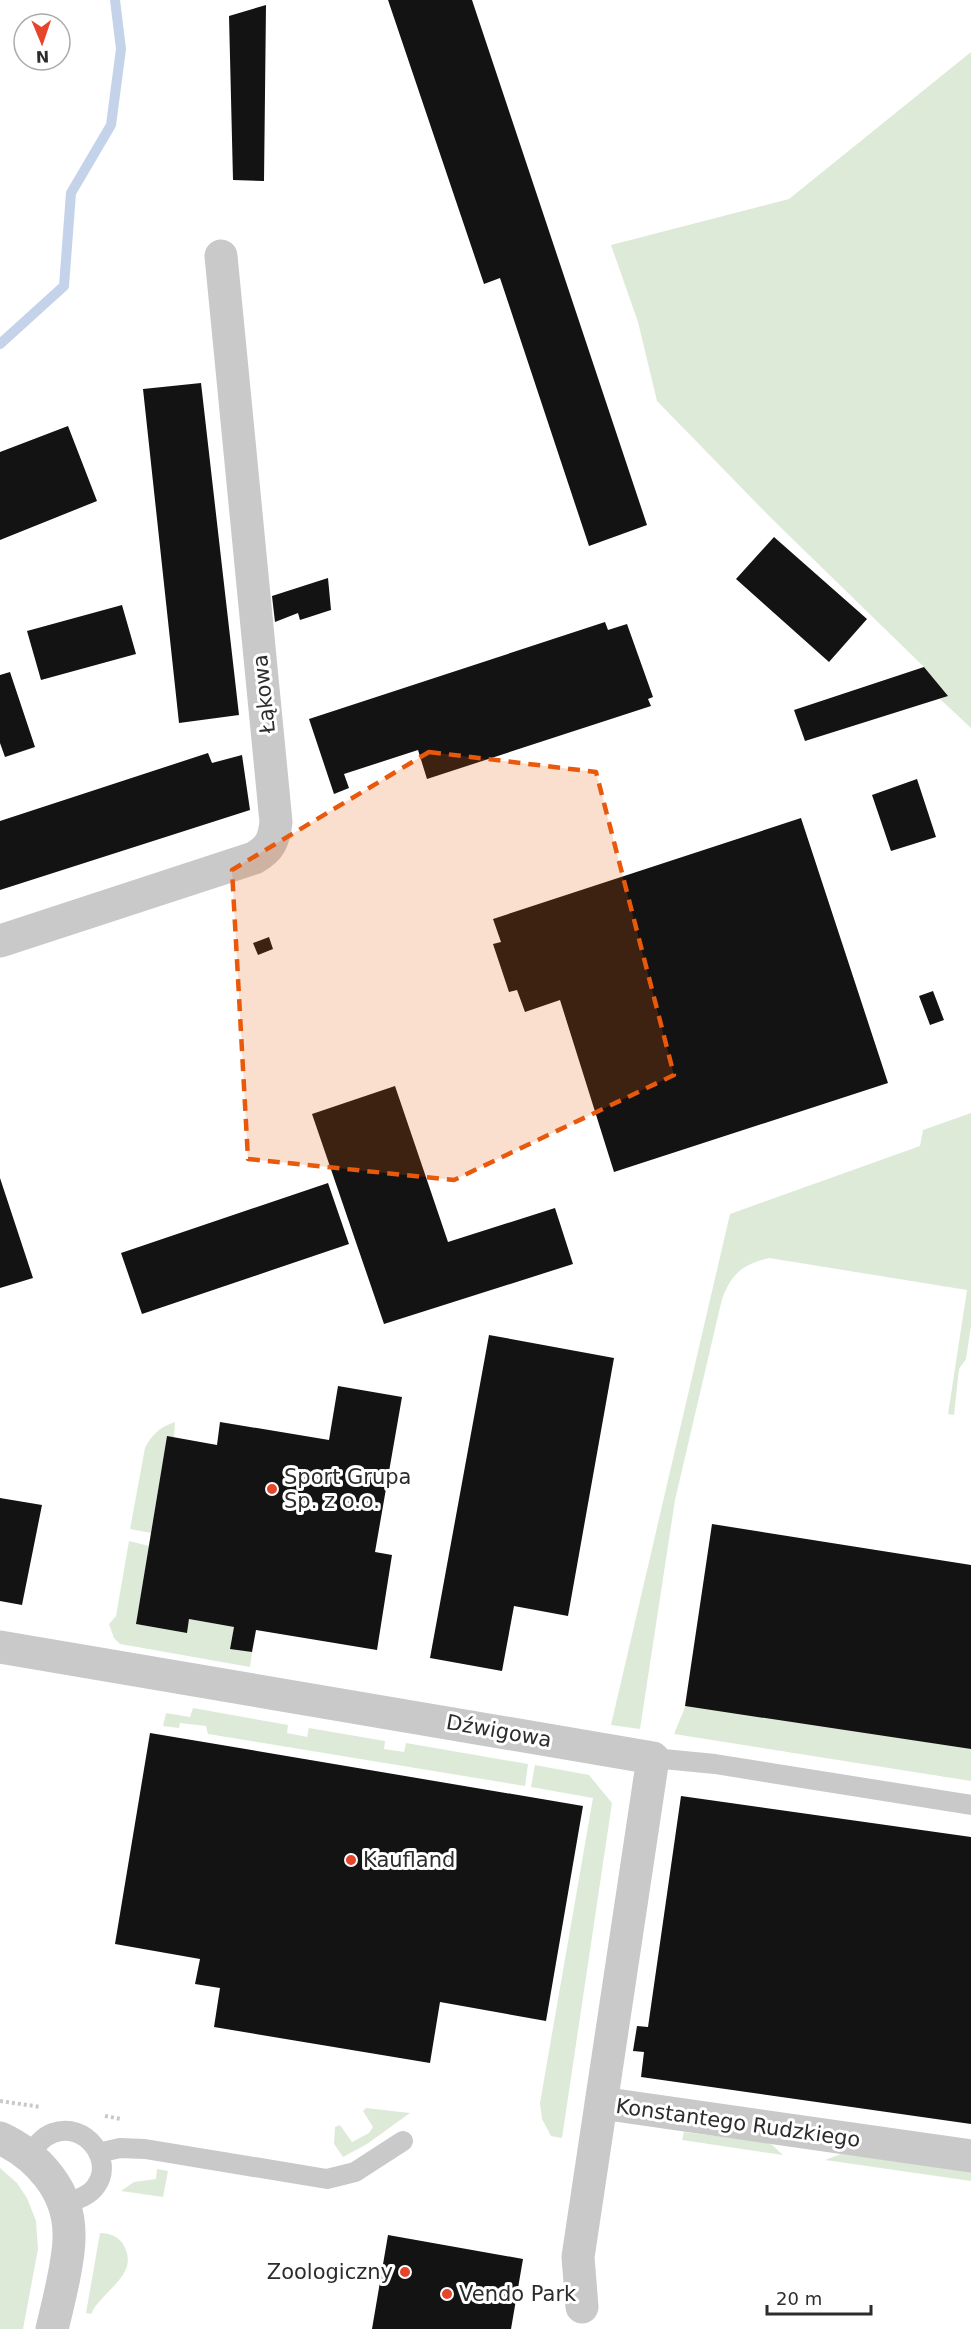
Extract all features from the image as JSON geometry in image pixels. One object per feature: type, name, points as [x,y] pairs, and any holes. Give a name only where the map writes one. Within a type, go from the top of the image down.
[{"type":"street","name":"Łąkowa","points":[[0,941],[254,858],[267,850],[274,837],[276,822],[221,256]]},
{"type":"street","name":"Dźwigowa","points":[[0,1647],[653,1758]]},
{"type":"street","points":[[601,2103],[653,1758]]},
{"type":"street","name":"Konstantego Rudzkiego","points":[[582,2307],[578,2257],[601,2103],[971,2156]]},
{"type":"street","points":[[0,2138],[29,2155],[52,2180],[63,2204],[69,2234],[52,2329]]},
{"type":"lane","points":[[653,1758],[715,1764],[971,1805]]},
{"type":"lane","points":[[29,2155],[41,2140],[53,2133],[63,2131],[84,2135],[93,2143],[98,2153],[100,2178],[96,2187],[82,2197],[63,2204]]},
{"type":"lane","points":[[98,2153],[120,2148],[145,2149],[327,2179],[355,2172],[403,2141]]},
{"type":"highlighted area","points":[[429,752],[596,772],[674,1075],[454,1180],[248,1159],[232,870]]},
{"type":"green space","points":[[971,52],[971,728],[940,699],[947,696],[924,667],[770,517],[657,401],[638,322],[611,245],[789,199]]},
{"type":"green space","points":[[971,1113],[971,1326],[966,1359],[959,1369],[954,1415],[948,1414],[967,1290],[769,1258],[739,1271],[722,1299],[675,1500],[640,1729],[611,1725],[730,1214],[920,1146],[923,1130]]},
{"type":"green space","points":[[175,1422],[174,1437],[167,1437],[151,1533],[130,1529],[145,1448],[157,1432]]},
{"type":"green space","points":[[129,1541],[149,1546],[136,1624],[187,1633],[189,1619],[234,1627],[230,1648],[252,1652],[250,1667],[120,1644],[114,1638],[109,1624],[116,1616]]},
{"type":"green space","points":[[686,1705],[971,1749],[971,1781],[674,1734]]},
{"type":"green space","points":[[193,1708],[288,1725],[287,1733],[307,1737],[309,1728],[385,1741],[384,1749],[404,1752],[406,1743],[528,1764],[525,1786],[208,1734],[206,1726],[180,1723],[179,1728],[163,1726],[166,1713],[190,1717]]},
{"type":"green space","points":[[535,1765],[589,1775],[612,1803],[562,2138],[551,2136],[542,2119],[540,2103],[593,1798],[531,1787]]},
{"type":"green space","points":[[366,2108],[410,2113],[367,2144],[343,2157],[334,2144],[335,2127],[340,2125],[352,2142],[369,2133],[373,2127],[363,2111]]},
{"type":"green space","points":[[684,2132],[765,2142],[783,2155],[682,2140]]},
{"type":"green space","points":[[841,2154],[971,2171],[971,2181],[825,2160]]},
{"type":"green space","points":[[0,2168],[17,2183],[27,2198],[36,2221],[38,2249],[23,2329],[0,2329]]},
{"type":"green space","points":[[157,2169],[168,2171],[163,2197],[121,2191],[134,2182],[156,2179]]},
{"type":"green space","points":[[100,2233],[120,2240],[128,2256],[127,2265],[118,2282],[96,2305],[91,2314],[86,2313]]},
{"type":"building","points":[[388,0],[472,0],[647,525],[589,546],[500,278],[484,284]]},
{"type":"building","points":[[266,5],[264,181],[233,180],[229,16]]},
{"type":"building","points":[[201,383],[239,715],[179,723],[143,389]]},
{"type":"building","points":[[68,426],[97,501],[0,540],[0,452]]},
{"type":"building","points":[[774,537],[867,619],[829,662],[736,579]]},
{"type":"building","points":[[328,578],[331,610],[300,620],[298,613],[275,622],[272,596]]},
{"type":"building","points":[[122,605],[136,654],[41,680],[27,631]]},
{"type":"building","points":[[605,622],[608,630],[627,624],[653,697],[648,699],[651,706],[427,779],[418,750],[344,774],[349,788],[334,794],[309,719]]},
{"type":"building","points":[[924,667],[948,696],[805,741],[794,710]]},
{"type":"building","points":[[10,672],[35,747],[5,757],[0,743],[0,675]]},
{"type":"building","points":[[208,753],[212,763],[242,755],[250,810],[0,890],[0,821]]},
{"type":"building","points":[[917,779],[936,837],[891,851],[872,795]]},
{"type":"building","points":[[801,818],[888,1083],[614,1172],[560,1000],[525,1012],[517,990],[509,992],[493,944],[501,942],[493,919]]},
{"type":"building","points":[[269,937],[273,949],[258,955],[253,943]]},
{"type":"building","points":[[933,991],[944,1020],[930,1025],[919,996]]},
{"type":"building","points":[[395,1086],[448,1242],[555,1208],[573,1264],[384,1324],[312,1114]]},
{"type":"building","points":[[0,1178],[33,1278],[0,1288]]},
{"type":"building","points":[[328,1183],[349,1244],[142,1314],[121,1253]]},
{"type":"building","points":[[489,1335],[614,1358],[568,1616],[514,1606],[502,1671],[430,1658]]},
{"type":"building","name":"Sport Grupa Sp. z o.o.","points":[[338,1386],[402,1397],[375,1552],[392,1555],[377,1650],[256,1630],[252,1652],[230,1649],[234,1627],[189,1619],[187,1633],[136,1624],[167,1436],[217,1445],[220,1422],[329,1440]]},
{"type":"building","points":[[0,1498],[42,1505],[22,1605],[0,1601]]},
{"type":"building","points":[[712,1524],[971,1565],[971,1749],[685,1706]]},
{"type":"building","name":"Kaufland","points":[[150,1733],[583,1806],[546,2021],[440,2002],[430,2063],[214,2027],[220,1988],[195,1984],[200,1959],[115,1944]]},
{"type":"building","points":[[681,1796],[971,1837],[971,2124],[641,2077],[644,2052],[633,2051],[637,2026],[648,2027]]},
{"type":"building","name":"Vendo Park","points":[[388,2235],[523,2259],[511,2329],[372,2329]]},
{"type":"waterway","points":[[0,344],[64,286],[71,193],[111,125],[121,49],[115,0]]},
{"type":"place","name":"Sport Grupa Sp. z o.o.","points":[[272,1489]]},
{"type":"place","name":"Kaufland","points":[[351,1860]]},
{"type":"place","name":"Zoologiczny","points":[[405,2272]]},
{"type":"place","name":"Vendo Park","points":[[447,2294]]}]
